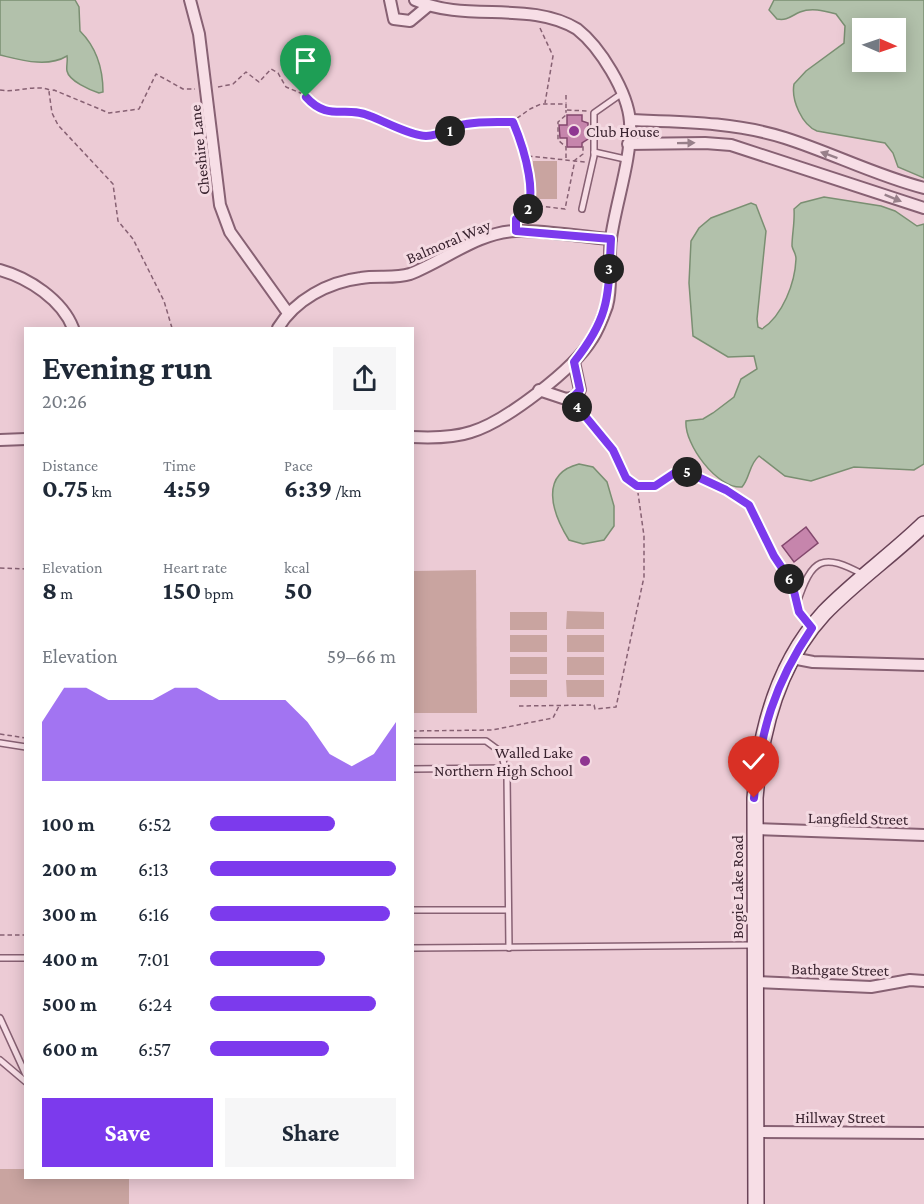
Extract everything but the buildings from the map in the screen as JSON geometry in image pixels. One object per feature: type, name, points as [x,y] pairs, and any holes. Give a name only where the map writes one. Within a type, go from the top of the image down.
[{"type":"main road","name":"Bogie Lake Road","points":[[756,1204],[754,829],[758,753],[770,705],[792,658],[812,628],[824,613],[924,524]]},
{"type":"street","name":"Cheshire Lane","points":[[190,0],[199,34],[207,87],[220,205],[230,232],[288,313]]},
{"type":"street","points":[[390,0],[394,19],[401,21],[410,21],[428,6]]},
{"type":"street","points":[[414,437],[435,438],[471,432],[504,417],[574,362],[592,339],[608,304],[611,239],[628,144],[630,120],[615,74],[577,28],[547,13],[512,7],[446,9],[428,6],[415,0]]},
{"type":"street","points":[[630,120],[708,123],[759,132],[924,188]]},
{"type":"street","points":[[754,151],[759,132]]},
{"type":"street","points":[[628,144],[705,143],[754,151],[924,208]]},
{"type":"street","points":[[870,189],[877,171]]},
{"type":"street","name":"Balmoral Way","points":[[279,327],[288,313],[310,295],[342,282],[360,278],[409,274],[483,239],[516,231],[611,239]]},
{"type":"street","points":[[0,270],[26,279],[61,308],[73,327]]},
{"type":"street","points":[[539,390],[571,399],[580,390],[574,362]]},
{"type":"street","points":[[0,440],[24,440]]},
{"type":"street","points":[[792,658],[813,662],[924,665]]},
{"type":"street","name":"Langfield Street","points":[[754,829],[924,835]]},
{"type":"street","name":"Bathgate Street","points":[[756,982],[871,987],[910,980],[924,981]]},
{"type":"street","name":"Hillway Street","points":[[756,1132],[924,1133]]},
{"type":"lane","points":[[582,209],[594,152],[594,113],[621,94]]},
{"type":"lane","points":[[594,152],[625,159]]},
{"type":"lane","points":[[571,399],[613,450],[626,478],[637,486],[655,486],[673,474],[685,471],[726,490],[749,505],[774,556],[792,583],[799,612],[812,628]]},
{"type":"lane","points":[[797,603],[810,571],[821,562],[835,560],[866,576]]},
{"type":"lane","points":[[414,741],[486,741],[501,752],[505,768],[509,948]]},
{"type":"lane","points":[[0,743],[24,747]]},
{"type":"lane","points":[[414,769],[505,768]]},
{"type":"lane","points":[[414,910],[508,910]]},
{"type":"lane","points":[[414,948],[755,945]]},
{"type":"lane","points":[[0,958],[24,957]]},
{"type":"lane","points":[[0,1018],[24,1071]]},
{"type":"lane","points":[[0,1060],[24,1080]]},
{"type":"path","points":[[537,24],[553,56],[545,104]]},
{"type":"path","points":[[0,90],[18,92],[40,87],[109,113],[139,109],[156,74],[183,89],[233,84],[246,72],[259,82],[271,69],[278,73],[286,87],[303,94],[322,110],[339,114],[363,113],[388,126],[424,135],[451,131],[466,123],[513,122],[530,109],[545,104],[566,104]]},
{"type":"path","points":[[51,91],[49,101],[58,125],[113,184],[118,221],[133,239],[160,293],[172,327]]},
{"type":"path","points":[[566,95],[566,115],[558,122],[558,140],[566,147],[566,159]]},
{"type":"path","points":[[566,110],[594,113]]},
{"type":"path","points":[[513,122],[527,156],[530,205],[521,217],[516,219],[516,231]]},
{"type":"path","points":[[530,205],[565,209],[575,160],[583,154],[583,143]]},
{"type":"path","points":[[527,156],[575,160]]},
{"type":"path","points":[[519,706],[594,705],[595,709],[616,707],[644,577],[644,536],[637,486]]},
{"type":"path","points":[[0,568],[24,569]]},
{"type":"path","points":[[414,731],[492,730],[553,718],[560,705]]},
{"type":"path","points":[[0,734],[24,738]]},
{"type":"path","points":[[0,935],[24,935]]},
{"type":"shaded area","points":[[0,0],[75,0],[79,7],[80,31],[91,44],[98,59],[103,92],[99,93],[80,85],[69,75],[67,56],[51,62],[43,62],[25,61],[0,55]]},
{"type":"shaded area","points":[[774,0],[924,0],[924,178],[898,167],[893,153],[885,143],[817,131],[802,118],[794,97],[794,84],[806,71],[844,43],[845,26],[836,14],[814,10],[800,12],[786,19],[777,19],[769,10]]},
{"type":"shaded area","points":[[533,161],[557,161],[557,199],[533,199]]},
{"type":"shaded area","points":[[824,197],[881,206],[895,211],[917,226],[924,224],[924,464],[914,470],[854,467],[811,481],[785,476],[759,456],[753,463],[742,487],[732,486],[713,473],[696,453],[690,441],[686,421],[703,419],[713,413],[734,397],[741,379],[757,369],[754,356],[728,357],[693,336],[689,283],[691,241],[699,228],[711,218],[751,203],[756,205],[766,231],[757,319],[758,327],[762,329],[782,307],[793,278],[796,259],[792,246],[794,209],[801,203]]},
{"type":"shaded area","points":[[579,464],[593,467],[607,482],[614,506],[614,526],[604,540],[583,544],[569,540],[554,507],[553,496],[558,476],[566,469]]},
{"type":"shaded area","points":[[476,570],[477,713],[414,713],[414,571]]},
{"type":"shaded area","points":[[567,611],[604,612],[604,629],[566,629]]},
{"type":"shaded area","points":[[510,612],[547,612],[547,630],[510,630]]},
{"type":"shaded area","points":[[510,635],[547,635],[547,652],[510,652]]},
{"type":"shaded area","points":[[567,635],[604,635],[604,652],[567,652]]},
{"type":"shaded area","points":[[510,657],[547,657],[547,674],[510,674]]},
{"type":"shaded area","points":[[567,657],[604,657],[604,675],[567,675]]},
{"type":"shaded area","points":[[510,680],[547,680],[547,697],[510,697]]},
{"type":"shaded area","points":[[566,680],[604,680],[604,697],[567,697]]},
{"type":"shaded area","points":[[0,1169],[24,1169],[24,1179],[129,1179],[129,1204],[0,1204]]},
{"type":"place","name":"Club House","points":[[574,131]]},
{"type":"place","name":"Walled Lake Northern High School","points":[[585,761]]},
{"type":"route","points":[[306,97],[322,110],[339,114],[363,113],[388,126],[430,136],[451,131],[466,123],[513,122],[527,156],[530,205],[521,217],[516,219],[516,231],[611,239],[608,304],[592,339],[574,362],[580,390],[571,399],[613,450],[626,478],[637,486],[655,486],[673,474],[685,471],[726,490],[749,505],[774,556],[792,583],[799,612],[812,628],[792,658],[770,705],[758,753],[754,798]]}]
